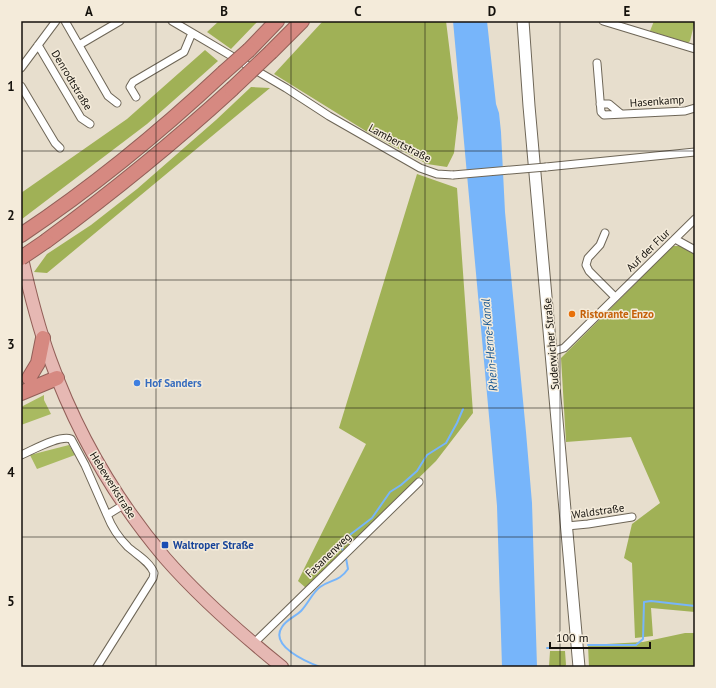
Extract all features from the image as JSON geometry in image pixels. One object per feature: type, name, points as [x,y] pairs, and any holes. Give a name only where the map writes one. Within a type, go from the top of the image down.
[{"type":"highway","points":[[21,235],[73,198],[141,146],[249,50],[277,21]]},
{"type":"highway","points":[[21,258],[86,212],[165,148],[232,89],[302,21]]},
{"type":"highway","points":[[25,380],[38,363],[43,338]]},
{"type":"highway","points":[[25,380],[43,371],[49,370],[56,374]]},
{"type":"highway","points":[[21,393],[56,374]]},
{"type":"main road","name":"Suderwicher Straße","points":[[523,21],[528,99],[579,667]]},
{"type":"main road","name":"Hebewerkstraße","points":[[21,254],[43,338],[56,374],[82,433],[101,468],[147,536],[185,580],[253,644],[282,667]]},
{"type":"street","name":"Denrodtstraße","points":[[21,68],[56,21]]},
{"type":"street","name":"Denrodtstraße","points":[[65,21],[108,96],[118,103]]},
{"type":"street","points":[[79,45],[120,21]]},
{"type":"street","name":"Lambertstraße","points":[[172,21],[286,88],[329,116],[414,165],[437,174],[454,175],[695,152]]},
{"type":"street","points":[[603,21],[695,48]]},
{"type":"street","points":[[136,97],[130,87],[133,82],[184,52],[192,33]]},
{"type":"street","name":"Denrodtstraße","points":[[38,46],[81,118],[90,124]]},
{"type":"street","points":[[597,63],[600,104]]},
{"type":"street","points":[[21,86],[55,143],[60,148]]},
{"type":"street","name":"Hasenkamp","points":[[621,114],[609,104],[600,104],[601,112],[604,115],[685,111],[695,108]]},
{"type":"street","name":"Auf der Flur","points":[[551,352],[564,348],[695,219]]},
{"type":"street","points":[[605,233],[600,245],[588,258],[586,265],[590,272],[615,297]]},
{"type":"street","points":[[675,239],[695,250]]},
{"type":"street","points":[[21,455],[58,440],[67,438],[71,439],[85,465],[114,532],[127,546],[150,566],[154,573],[153,578],[98,667]]},
{"type":"street","name":"Fasanenweg","points":[[253,644],[419,482]]},
{"type":"street","points":[[107,515],[125,504]]},
{"type":"street","name":"Waldstraße","points":[[567,526],[632,517]]},
{"type":"green space","points":[[219,21],[258,21],[231,49],[207,32]]},
{"type":"green space","points":[[323,21],[446,21],[458,118],[454,153],[447,167],[427,164],[369,133],[274,74]]},
{"type":"green space","points":[[654,21],[695,21],[690,41],[688,43],[650,31]]},
{"type":"green space","points":[[205,50],[218,61],[147,124],[22,219],[21,193],[127,119]]},
{"type":"green space","points":[[251,87],[270,88],[47,273],[34,272],[47,254],[91,225],[137,189],[216,120]]},
{"type":"green space","points":[[417,174],[457,188],[473,413],[436,461],[306,588],[298,581],[366,444],[339,428]]},
{"type":"green space","points":[[673,246],[681,246],[695,254],[695,612],[651,608],[653,636],[635,638],[632,563],[624,558],[632,524],[660,503],[631,437],[566,442],[561,358]]},
{"type":"green space","points":[[44,395],[44,400],[51,414],[21,425],[21,407]]},
{"type":"green space","points":[[69,445],[75,455],[37,469],[30,455]]},
{"type":"green space","points":[[685,633],[695,633],[695,667],[589,667],[588,645],[643,642]]},
{"type":"green space","points":[[550,651],[565,651],[566,665],[564,667],[549,667]]},
{"type":"water","name":"Rhein-Herne-Kanal","points":[[453,21],[487,21],[496,104],[499,113],[505,212],[532,503],[537,667],[502,667],[497,506]]},
{"type":"waterway","points":[[343,551],[342,548],[346,539],[372,518],[390,492],[401,485],[417,471],[427,455],[446,443],[463,409]]},
{"type":"waterway","points":[[320,667],[291,652],[285,647],[279,634],[284,624],[301,611],[317,589],[345,573],[348,569],[346,558]]},
{"type":"waterway","points":[[588,645],[636,645],[643,639],[644,602],[651,601],[695,606]]},
{"type":"waterway","points":[[547,648],[569,648]]},
{"type":"place","name":"Ristorante Enzo","points":[[572,314]]},
{"type":"place","name":"Hof Sanders","points":[[137,383]]},
{"type":"place","name":"Waltroper Straße","points":[[165,545]]}]
